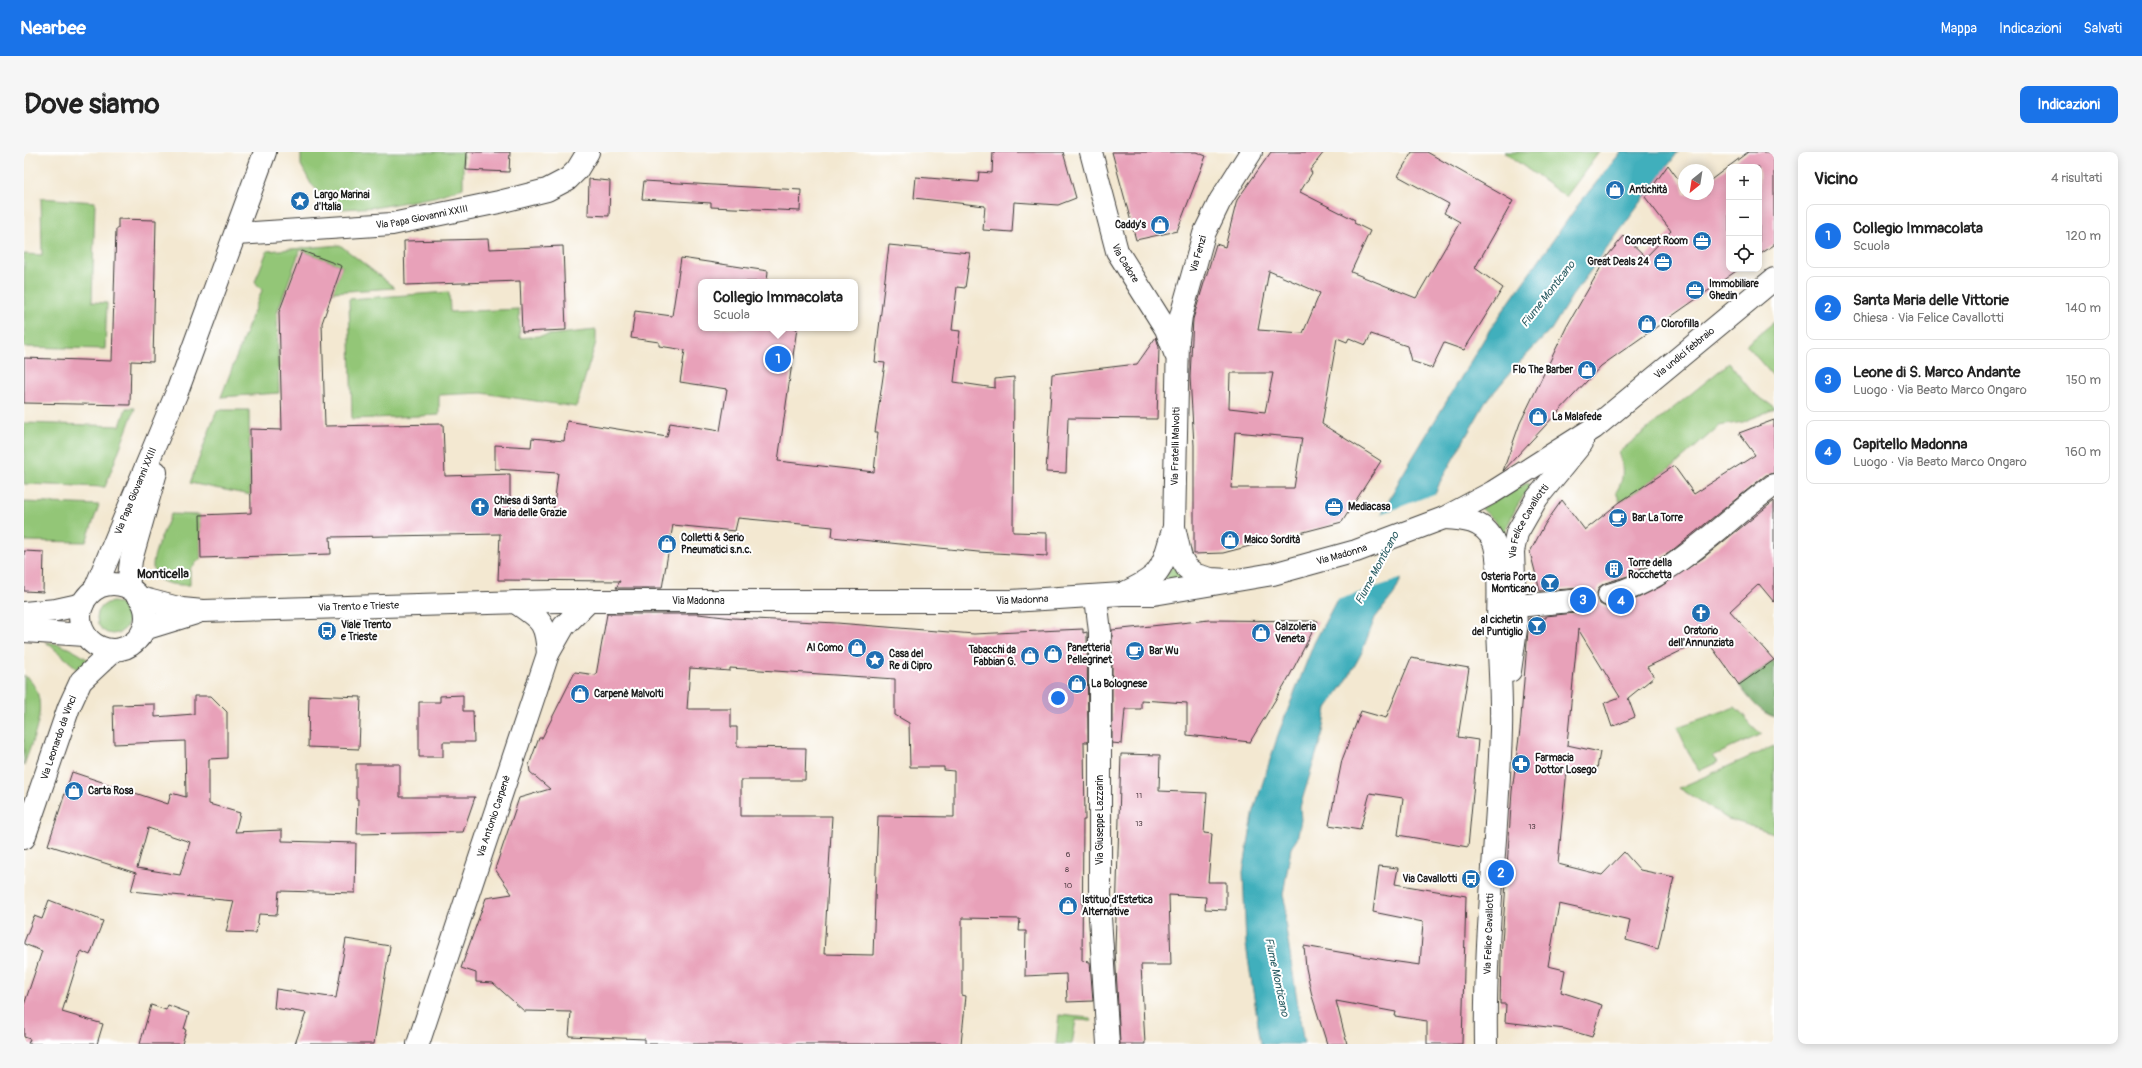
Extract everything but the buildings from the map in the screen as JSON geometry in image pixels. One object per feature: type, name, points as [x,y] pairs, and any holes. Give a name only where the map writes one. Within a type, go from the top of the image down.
[{"type":"street","name":"Via Papa Giovanni XXIII","points":[[89,596],[177,392],[265,152]]},
{"type":"street","name":"Via Papa Giovanni XXIII","points":[[236,234],[392,224],[499,202],[547,190],[568,179],[577,170],[588,152]]},
{"type":"street","name":"Via Cadore","points":[[1091,152],[1117,251],[1166,329],[1173,344],[1178,367]]},
{"type":"street","name":"Via Fenzi","points":[[1178,367],[1181,316],[1204,234],[1220,201],[1251,152]]},
{"type":"street","name":"Via undici febbraio","points":[[1594,428],[1774,279]]},
{"type":"street","name":"Via Fratelli Malvolti","points":[[1178,367],[1174,527],[1180,558],[1187,568],[1196,575],[1211,579],[1238,581]]},
{"type":"street","name":"Via Papa Giovanni XXIII","points":[[134,593],[131,560],[177,392]]},
{"type":"street","name":"Via Madonna","points":[[590,600],[699,599],[902,602],[1011,600],[1122,594],[1154,594],[1238,581],[1273,574],[1356,551],[1444,518],[1493,492],[1594,428]]},
{"type":"street","name":"Via Felice Cavallotti","points":[[1501,729],[1514,643],[1516,606],[1513,551],[1517,533],[1537,498],[1594,428]]},
{"type":"street","points":[[1609,595],[1627,590],[1659,573],[1721,529],[1774,485]]},
{"type":"street","name":"Via Madonna","points":[[1444,518],[1464,519],[1481,526]]},
{"type":"street","name":"Via Felice Cavallotti","points":[[1481,526],[1492,539],[1496,548],[1499,589],[1501,729],[1489,910],[1486,1044]]},
{"type":"street","name":"Via Fratelli Malvolti","points":[[1122,594],[1145,584],[1159,570],[1174,527]]},
{"type":"street","name":"Via Trento e Trieste","points":[[24,614],[56,610],[89,596],[106,585],[117,584],[134,593],[182,609],[203,611],[590,600]]},
{"type":"street","points":[[89,596],[80,614],[81,624],[85,634],[96,646],[114,650],[124,649],[133,644],[144,629],[146,613],[134,593]]},
{"type":"street","name":"Via Giuseppe Lazzarin","points":[[1096,596],[1100,632],[1100,917],[1108,1044]]},
{"type":"street","name":"Via Antonio Carpenè","points":[[418,1044],[548,654],[564,626],[590,600]]},
{"type":"street","points":[[1516,606],[1583,600]]},
{"type":"street","points":[[515,602],[541,621],[546,631],[548,654]]},
{"type":"street","name":"Via Trento e Trieste","points":[[144,629],[203,611]]},
{"type":"street","points":[[24,631],[85,634]]},
{"type":"street","name":"Via Leonardo da Vinci","points":[[24,838],[69,707],[81,682],[114,650]]},
{"type":"green space","points":[[301,152],[463,152],[463,188],[434,197],[379,207],[342,209],[330,203],[311,184],[301,165]]},
{"type":"green space","points":[[1504,152],[1599,152],[1566,197]]},
{"type":"green space","points":[[41,198],[95,202],[92,302],[107,303],[105,349],[24,347],[24,254],[42,255]]},
{"type":"green space","points":[[340,245],[395,288],[332,292],[342,266],[300,250],[277,313],[279,393],[221,397],[262,290],[255,282],[267,251]]},
{"type":"green space","points":[[449,292],[450,312],[519,309],[520,338],[596,330],[596,342],[576,407],[482,393],[439,395],[439,415],[352,419],[349,299]]},
{"type":"green space","points":[[1774,322],[1774,375],[1773,376],[1746,345]]},
{"type":"green space","points":[[1729,363],[1753,393],[1774,407],[1774,409],[1743,422],[1719,426],[1674,466],[1620,502],[1616,492],[1622,477],[1619,452]]},
{"type":"green space","points":[[126,408],[135,408],[105,487],[24,484],[24,423],[120,426]]},
{"type":"green space","points":[[217,410],[249,410],[250,495],[190,483]]},
{"type":"green space","points":[[1527,483],[1530,484],[1529,487],[1516,508],[1504,533],[1502,533],[1496,522],[1481,508]]},
{"type":"green space","points":[[24,502],[99,505],[86,542],[24,541]]},
{"type":"green space","points":[[171,514],[200,515],[201,558],[190,569],[190,585],[171,584],[160,580],[154,572],[153,563],[155,552]]},
{"type":"green space","points":[[1172,565],[1187,579],[1163,582]]},
{"type":"green space","points":[[110,602],[116,602],[126,609],[129,618],[128,624],[122,631],[116,634],[110,634],[100,627],[97,621],[97,615],[104,605]]},
{"type":"green space","points":[[46,642],[69,648],[90,661],[79,670]]},
{"type":"green space","points":[[1774,660],[1774,717],[1759,708],[1739,685]]},
{"type":"green space","points":[[24,675],[33,684],[38,695],[40,706],[36,730],[24,765]]},
{"type":"green space","points":[[1735,707],[1754,728],[1762,734],[1713,756],[1718,762],[1699,771],[1693,762],[1677,727]]},
{"type":"green space","points":[[1774,746],[1774,833],[1728,819],[1679,788]]},
{"type":"green space","points":[[1059,1015],[1090,1018],[1092,1021],[1076,1020],[1072,1044],[1056,1044]]},
{"type":"water","name":"Fiume Monticano","points":[[1621,152],[1678,152],[1572,296],[1551,330],[1515,367],[1485,403],[1440,482],[1408,564],[1394,594],[1375,618],[1361,654],[1345,683],[1327,708],[1323,732],[1300,807],[1301,820],[1297,839],[1291,848],[1283,895],[1286,907],[1285,922],[1304,1044],[1261,1044],[1246,945],[1243,872],[1254,810],[1279,732],[1314,643],[1401,477],[1490,329],[1578,205]]},
{"type":"pier","points":[[1439,492],[1403,578],[1334,601],[1379,515]]},
{"type":"place","name":"Antichità","points":[[1615,190]]},
{"type":"place","name":"Largo Marinai d'Italia","points":[[300,201]]},
{"type":"place","name":"Caddy's","points":[[1160,225]]},
{"type":"place","name":"Concept Room","points":[[1702,241]]},
{"type":"place","name":"Great Deals 24","points":[[1663,262]]},
{"type":"place","name":"Immobiliare Ghedin","points":[[1695,290]]},
{"type":"place","name":"Clorofilla","points":[[1647,324]]},
{"type":"place","name":"Collegio Immacolata","points":[[778,359]]},
{"type":"place","name":"Flo The Barber","points":[[1587,370]]},
{"type":"place","name":"La Malafede","points":[[1538,417]]},
{"type":"place","name":"Chiesa di Santa Maria delle Grazie","points":[[480,507]]},
{"type":"place","name":"Mediacasa","points":[[1334,507]]},
{"type":"place","name":"Bar La Torre","points":[[1618,518]]},
{"type":"place","name":"Maico Sordità","points":[[1230,540]]},
{"type":"place","name":"Colletti & Serio Pneumatici s.n.c.","points":[[667,544]]},
{"type":"place","name":"Torre della Rocchetta","points":[[1614,569]]},
{"type":"place","name":"Osteria Porta Monticano","points":[[1550,583]]},
{"type":"place","name":"Leone di S. Marco Andante","points":[[1583,600]]},
{"type":"place","name":"Capitello Madonna","points":[[1621,601]]},
{"type":"place","name":"Oratorio dell'Annunziata","points":[[1701,613]]},
{"type":"place","name":"al cichetin del Puntiglio","points":[[1537,626]]},
{"type":"place","name":"Viale Trento e Trieste","points":[[327,631]]},
{"type":"place","name":"Calzoleria Veneta","points":[[1261,633]]},
{"type":"place","name":"Al Como","points":[[857,648]]},
{"type":"place","name":"Bar Wu","points":[[1135,651]]},
{"type":"place","name":"Panetteria Pellegrinet","points":[[1053,654]]},
{"type":"place","name":"Tabacchi da Fabbian G.","points":[[1030,656]]},
{"type":"place","name":"Casa del Re di Cipro","points":[[875,660]]},
{"type":"place","name":"La Bolognese","points":[[1077,684]]},
{"type":"place","name":"Carpenè Malvolti","points":[[580,694]]},
{"type":"place","name":"Farmacia Dottor Losego","points":[[1521,764]]},
{"type":"place","name":"Carta Rosa","points":[[74,791]]},
{"type":"place","name":"Santa Maria delle Vittorie","points":[[1501,873]]},
{"type":"place","name":"Via Cavallotti","points":[[1471,879]]},
{"type":"place","name":"Istituo d'Estetica Alternative","points":[[1068,906]]},
{"type":"district","name":"Monticella","points":[[163,574]]}]
